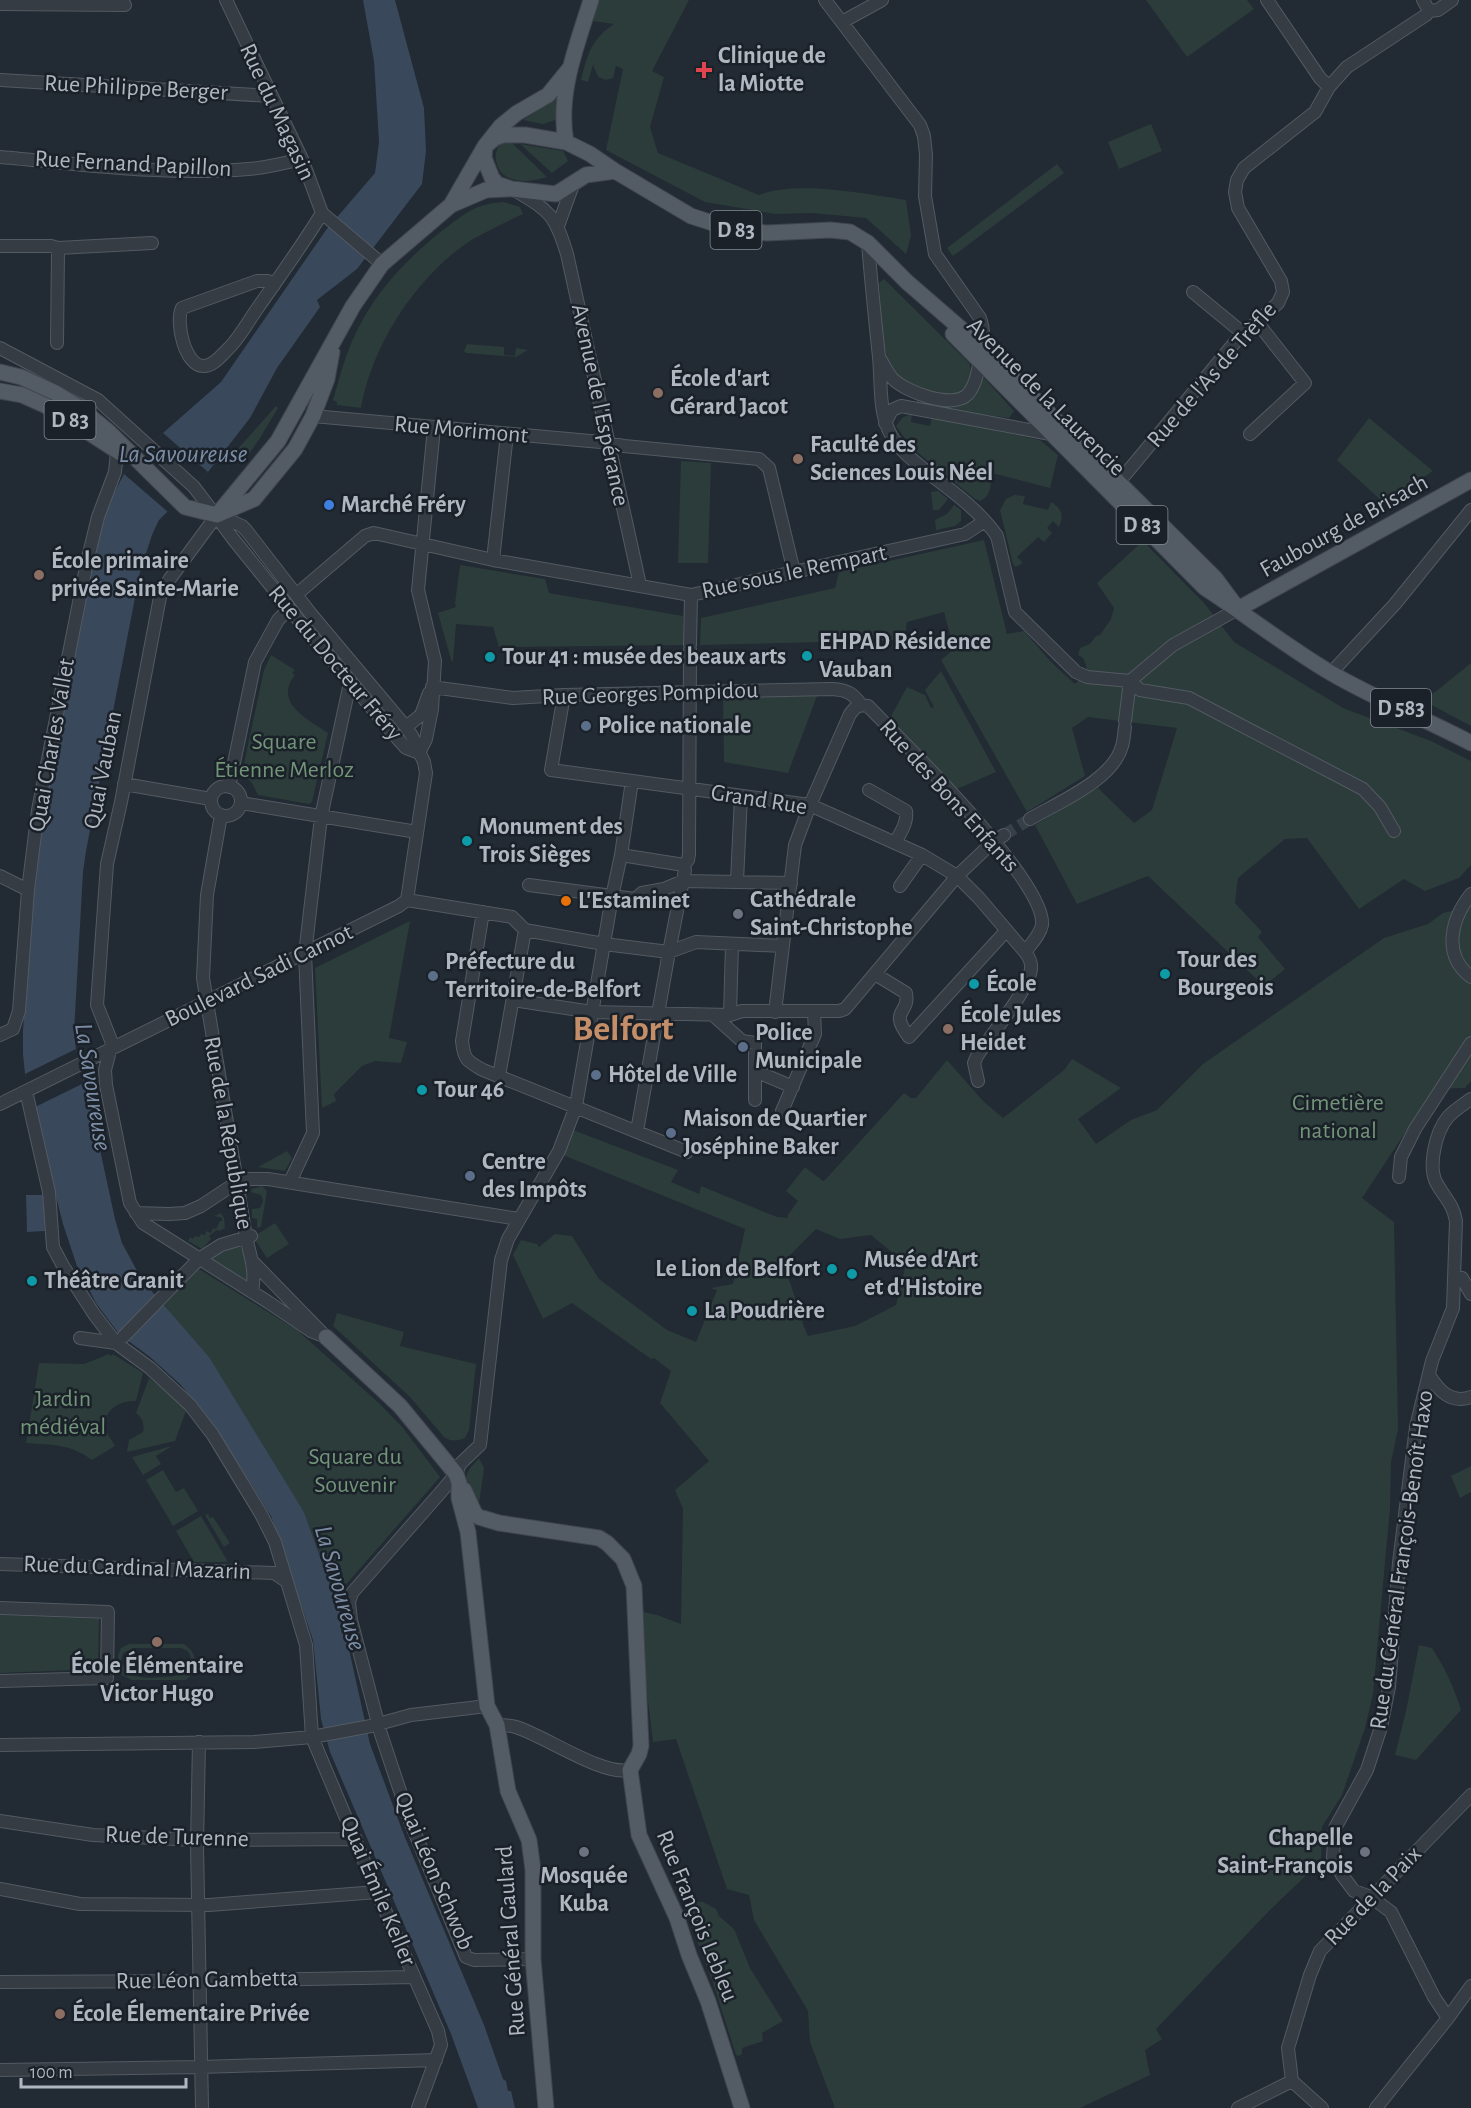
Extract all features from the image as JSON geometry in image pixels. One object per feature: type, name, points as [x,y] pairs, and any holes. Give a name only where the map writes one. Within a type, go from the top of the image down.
[{"type":"main road","points":[[574,182],[579,163],[576,153],[566,142],[562,124],[570,68],[591,0]]},
{"type":"main road","name":"Quai Vauban","points":[[451,205],[485,146],[507,121],[548,95],[570,68]]},
{"type":"main road","points":[[566,142],[525,135],[503,135],[485,146],[484,159],[497,184],[512,189],[556,194],[586,175],[615,171]]},
{"type":"main road","name":"Avenue de la Laurencie","points":[[566,142],[590,154],[691,216],[712,224],[734,230],[767,232],[850,232],[868,243],[907,282],[941,322],[981,354],[1119,482],[1215,578],[1238,609]]},
{"type":"main road","name":"Quai Vauban","points":[[217,515],[278,441],[353,306],[382,264],[396,249],[451,205],[486,190],[512,189]]},
{"type":"main road","name":"Quai Vauban","points":[[217,515],[254,499],[295,449],[313,416],[327,379],[334,343]]},
{"type":"main road","name":"Avenue de la Laurencie","points":[[981,354],[1052,434],[1205,588],[1331,673],[1471,743]]},
{"type":"main road","name":"D 83","points":[[0,372],[21,377],[56,393],[80,408],[103,427],[182,504],[217,515]]},
{"type":"main road","name":"D 83","points":[[0,391],[22,395],[51,408],[117,452],[136,460]]},
{"type":"main road","name":"Faubourg de Brisach","points":[[1238,609],[1471,480]]},
{"type":"main road","points":[[326,1337],[400,1406],[457,1478],[468,1495],[475,1514],[479,1517],[599,1538],[623,1559],[634,1586],[641,1746],[630,1770]]},
{"type":"main road","points":[[457,1478],[459,1498],[468,1533],[487,1706]]},
{"type":"main road","name":"Rue Général Gaulard","points":[[487,1706],[497,1725],[508,1791],[529,1840],[533,1870],[533,1959],[546,2108]]},
{"type":"main road","name":"Rue François Lebleu","points":[[630,1770],[639,1834],[677,1918],[688,1955],[708,2001],[742,2108]]},
{"type":"street","name":"Rue du Magasin","points":[[226,0],[302,159],[322,213],[382,264]]},
{"type":"street","points":[[825,0],[920,126],[924,136],[925,196],[934,254],[980,318],[984,329],[976,378],[968,393],[961,399],[952,401],[913,393],[893,379],[879,357]]},
{"type":"street","points":[[842,22],[882,0]]},
{"type":"street","name":"Rue de l'As de Trèfle","points":[[1119,482],[1236,342],[1278,303],[1282,292],[1281,281],[1238,208],[1235,192],[1237,180],[1244,168],[1315,112],[1329,87],[1347,67],[1426,15],[1426,5],[1438,10],[1452,0]]},
{"type":"street","points":[[1271,1],[1320,78],[1329,87]]},
{"type":"street","points":[[0,4],[125,5]]},
{"type":"street","name":"Rue Philippe Berger","points":[[0,80],[271,96]]},
{"type":"street","name":"Rue Fernand Papillon","points":[[0,158],[157,170],[205,171],[250,169],[302,159]]},
{"type":"street","points":[[558,226],[574,182]]},
{"type":"street","name":"Avenue de l'Espérance","points":[[512,189],[541,205],[558,226],[567,254],[640,585]]},
{"type":"street","points":[[274,285],[268,281],[257,281],[182,308],[178,314],[182,339],[194,363],[201,366],[212,364],[229,348],[274,285],[322,213]]},
{"type":"street","points":[[0,246],[58,248],[152,243]]},
{"type":"street","points":[[868,243],[881,402],[885,423],[896,444],[986,521],[997,536],[1015,612],[1076,672],[1140,690],[1189,698],[1363,789],[1380,807],[1394,831]]},
{"type":"street","points":[[57,343],[58,248]]},
{"type":"street","points":[[1193,292],[1244,334]]},
{"type":"street","points":[[1250,434],[1305,383],[1257,322]]},
{"type":"street","points":[[0,348],[98,400],[194,486],[217,515]]},
{"type":"street","points":[[885,423],[892,410],[901,406],[1062,436],[1068,443],[1082,446]]},
{"type":"street","name":"Rue Morimont","points":[[313,416],[759,459],[769,468],[794,572]]},
{"type":"street","points":[[434,428],[417,590],[435,661],[432,709],[426,739],[419,753],[426,773],[407,900],[512,917],[525,930],[604,944],[669,952],[696,942],[783,946]]},
{"type":"street","points":[[492,560],[507,434]]},
{"type":"street","name":"Quai Charles Vallet","points":[[0,1035],[13,1029],[19,1011],[28,890],[38,810],[60,693],[98,518],[115,472],[117,452]]},
{"type":"street","points":[[1094,477],[1111,484],[1119,482]]},
{"type":"street","points":[[1331,673],[1395,604],[1471,510]]},
{"type":"street","name":"Rue du Docteur Fréry","points":[[217,515],[242,526],[311,614],[406,727],[419,753]]},
{"type":"street","name":"Rue du Docteur Fréry","points":[[217,515],[234,540],[350,683],[406,748],[419,753]]},
{"type":"street","name":"Quai Vauban","points":[[110,1050],[110,1037],[97,1005],[107,864],[160,597],[169,580],[217,515]]},
{"type":"street","name":"Rue sous le Rempart","points":[[297,594],[365,536],[374,533],[492,560],[691,595],[965,534],[986,521]]},
{"type":"street","points":[[637,1131],[684,865],[689,854],[691,595]]},
{"type":"street","points":[[229,786],[255,662],[278,620],[289,609]]},
{"type":"street","points":[[1030,819],[1092,783],[1116,759],[1122,748],[1128,687],[1173,645],[1238,609]]},
{"type":"street","points":[[290,1182],[313,1133],[304,954],[321,817],[350,683]]},
{"type":"street","points":[[406,727],[421,715],[432,687]]},
{"type":"street","name":"Rue Georges Pompidou","points":[[432,687],[513,698],[845,690],[854,695],[861,705]]},
{"type":"street","name":"Grand Rue","points":[[564,695],[551,770],[810,805],[922,855],[957,876],[1025,952]]},
{"type":"street","points":[[770,1011],[783,946],[795,845],[850,714],[861,705]]},
{"type":"street","name":"Rue des Bons Enfants","points":[[861,705],[868,706],[908,747],[971,814],[1011,862],[1037,903],[1042,926],[1025,952]]},
{"type":"street","points":[[373,1725],[349,1602],[352,1593],[457,1478],[460,1464],[480,1445],[501,1260],[508,1239],[559,1151],[576,1106],[632,781]]},
{"type":"street","points":[[124,784],[211,799]]},
{"type":"street","points":[[211,799],[219,788],[229,786]]},
{"type":"street","points":[[211,799],[215,811],[222,815],[227,816],[236,812],[241,803],[239,795],[229,786]]},
{"type":"street","points":[[869,790],[906,811],[907,818],[895,843]]},
{"type":"street","points":[[737,881],[741,796]]},
{"type":"street","points":[[241,803],[417,832]]},
{"type":"street","name":"Rue de la République","points":[[222,815],[207,894],[203,978],[236,1184],[254,1262],[255,1276],[252,1292]]},
{"type":"street","points":[[513,1000],[592,1012],[658,1015],[730,1015],[742,1011],[839,1011],[845,1009],[957,876],[993,842],[1004,835]]},
{"type":"street","points":[[621,855],[684,865]]},
{"type":"street","points":[[900,886],[922,855]]},
{"type":"street","points":[[0,876],[28,890]]},
{"type":"street","points":[[529,885],[635,900],[642,893],[664,889],[683,881],[790,883]]},
{"type":"street","points":[[1471,894],[1457,916],[1451,939],[1461,969],[1471,977]]},
{"type":"street","name":"Boulevard Sadi Carnot","points":[[0,1104],[304,954],[407,900]]},
{"type":"street","points":[[483,912],[462,1041],[464,1056],[469,1063],[687,1152]]},
{"type":"street","points":[[499,1076],[525,930]]},
{"type":"street","points":[[875,974],[906,993],[907,998],[899,1019],[909,1037],[1006,931]]},
{"type":"street","points":[[730,1015],[732,944]]},
{"type":"street","points":[[978,1081],[974,1063],[977,1056],[1030,977],[1032,966],[1025,952]]},
{"type":"street","points":[[782,1111],[815,1034],[814,1011]]},
{"type":"street","points":[[713,1015],[742,1041],[755,1043],[755,1100]]},
{"type":"street","points":[[1399,1177],[1401,1157],[1415,1129],[1471,1043]]},
{"type":"street","points":[[110,1050],[105,1070],[106,1084],[125,1183],[130,1203],[136,1214],[156,1233],[310,1331],[326,1337]]},
{"type":"street","points":[[755,1071],[793,1087]]},
{"type":"street","points":[[26,1091],[49,1192],[53,1247],[94,1314],[119,1340]]},
{"type":"street","name":"Rue du Général François-Benoît Haxo","points":[[1448,2018],[1434,1997],[1391,1912],[1371,1897],[1354,1891],[1342,1875],[1333,1857],[1335,1828],[1367,1770],[1381,1727],[1389,1687],[1399,1563],[1416,1427],[1432,1361],[1453,1308],[1456,1221],[1454,1208],[1436,1182],[1431,1167],[1434,1149],[1447,1118],[1471,1099]]},
{"type":"street","points":[[136,1214],[185,1213],[201,1206],[242,1179],[268,1179],[519,1219]]},
{"type":"street","points":[[80,1338],[119,1340],[199,1259],[221,1245],[249,1236]]},
{"type":"street","name":"Rue de la République","points":[[254,1262],[326,1337]]},
{"type":"street","points":[[1455,1277],[1462,1278],[1471,1294]]},
{"type":"street","name":"Quai Émile Keller","points":[[119,1340],[190,1405],[213,1435],[270,1532],[306,1645],[317,1736],[376,1892],[438,2031],[441,2045],[436,2060]]},
{"type":"street","points":[[1429,1375],[1437,1388],[1447,1397],[1464,1400],[1471,1397]]},
{"type":"street","points":[[468,1533],[475,1526],[500,1522]]},
{"type":"street","name":"Rue du Cardinal Mazarin","points":[[0,1564],[274,1573],[286,1581]]},
{"type":"street","points":[[0,1608],[108,1612],[107,1678],[0,1681]]},
{"type":"street","points":[[0,1745],[254,1742],[317,1736],[420,1714],[487,1706]]},
{"type":"street","name":"Quai Léon Schwob","points":[[373,1725],[466,1957],[474,1960],[533,1959]]},
{"type":"street","points":[[497,1725],[515,1727],[619,1771],[630,1770]]},
{"type":"street","points":[[199,1742],[197,1840],[202,2108]]},
{"type":"street","name":"Rue de la Paix","points":[[1292,2081],[1288,2048],[1310,1975],[1320,1951],[1471,1795]]},
{"type":"street","name":"Rue de Turenne","points":[[0,1821],[93,1834],[197,1840],[356,1839]]},
{"type":"street","points":[[0,1889],[81,1904],[198,1905],[376,1892]]},
{"type":"street","name":"Rue Léon Gambetta","points":[[0,1982],[414,1977]]},
{"type":"street","points":[[1376,2108],[1471,1986]]},
{"type":"street","points":[[0,2070],[436,2060],[418,2108]]},
{"type":"street","points":[[1238,2108],[1292,2081],[1322,2108]]},
{"type":"green space","points":[[599,0],[689,0],[652,71],[664,77],[650,127],[658,153],[759,195],[774,191],[811,188],[906,200],[911,236],[906,254],[866,218],[812,213],[775,214],[705,202],[606,150],[623,69],[616,66],[613,78],[606,80],[598,77],[593,65],[588,82],[581,80],[595,41],[614,24],[586,20]]},
{"type":"green space","points":[[1146,0],[1247,0],[1254,9],[1187,57]]},
{"type":"green space","points":[[561,88],[558,119],[543,124],[523,120],[543,107]]},
{"type":"green space","points":[[1151,124],[1162,151],[1119,169],[1108,142]]},
{"type":"green space","points":[[504,142],[511,142],[547,177],[523,181],[504,175],[496,161],[496,155],[500,145]]},
{"type":"green space","points":[[520,144],[563,151],[568,161],[552,173]]},
{"type":"green space","points":[[1057,164],[1064,173],[953,256],[947,248]]},
{"type":"green space","points":[[504,202],[520,207],[523,214],[473,239],[434,271],[400,313],[387,336],[375,360],[361,408],[337,405],[337,402],[333,400],[353,339],[370,307],[391,279],[429,241],[464,214],[478,207]]},
{"type":"green space","points":[[884,279],[969,363],[972,374],[963,393],[945,395],[921,390],[906,383],[893,371],[887,358],[882,325],[879,283]]},
{"type":"green space","points":[[467,344],[504,347],[504,355],[515,356],[516,348],[528,350],[516,357],[466,353],[464,351]]},
{"type":"green space","points":[[984,378],[1014,411],[1009,418],[975,415],[917,403],[917,399],[973,395]]},
{"type":"green space","points":[[276,406],[278,408],[260,438],[244,458],[236,451]]},
{"type":"green space","points":[[912,414],[911,422],[930,426],[932,417],[1040,440],[1058,455],[1050,488],[960,465],[957,474],[991,483],[985,498],[980,501],[975,499],[911,447],[896,426],[903,417]]},
{"type":"green space","points":[[1369,418],[1433,471],[1384,503],[1337,460]]},
{"type":"green space","points":[[681,461],[711,463],[708,563],[678,563]]},
{"type":"green space","points":[[938,491],[948,499],[939,510],[933,510],[931,492]]},
{"type":"green space","points":[[1014,495],[1025,496],[1023,504],[1048,510],[1051,502],[1058,507],[1062,516],[1059,527],[1053,521],[1047,528],[1052,533],[1044,542],[1038,537],[1017,557],[1023,563],[1015,567],[1000,510],[1006,499]]},
{"type":"green space","points":[[954,505],[961,510],[961,521],[955,526],[936,530],[935,520],[947,514]]},
{"type":"green space","points":[[984,540],[1007,634],[1024,631],[1053,664],[1075,684],[1087,673],[1084,660],[1078,655],[1080,648],[1090,644],[1096,636],[1100,635],[1111,619],[1114,608],[1097,583],[1143,541],[1204,603],[1234,642],[1343,708],[1431,741],[1471,761],[1471,865],[1459,878],[1425,891],[1404,879],[1359,909],[1307,838],[1285,839],[1238,878],[1235,903],[1262,932],[1258,937],[1285,969],[1264,986],[1148,876],[1077,904],[1035,825],[1098,788],[1134,823],[1152,810],[1177,728],[1088,717],[1072,728],[1085,776],[1027,812],[941,660],[954,649],[944,612],[907,622],[904,640],[700,645],[701,618],[835,588],[839,572]]},
{"type":"green space","points":[[460,565],[545,579],[549,593],[683,616],[683,645],[499,647],[493,627],[456,624],[453,662],[438,613],[456,607]]},
{"type":"green space","name":"Square Étienne Merloz","points":[[271,655],[295,670],[292,673],[295,675],[289,685],[290,702],[303,716],[328,733],[312,802],[309,804],[258,795],[252,783],[242,773],[264,670]]},
{"type":"green space","points":[[1471,663],[1471,726],[1424,701]]},
{"type":"green space","points":[[941,671],[996,772],[957,789],[890,718],[907,687],[925,695],[931,708],[934,707],[925,690]]},
{"type":"green space","points":[[817,696],[788,773],[724,762],[723,698]]},
{"type":"green space","name":"Cimetière national","points":[[1471,906],[1471,1081],[1465,1088],[1440,1091],[1427,1101],[1362,1198],[1394,1222],[1398,1429],[1391,1462],[1390,1508],[1373,1694],[1365,1728],[1342,1795],[1322,1827],[1321,1861],[1269,1911],[1156,2029],[1162,2039],[1145,2050],[1150,2075],[1080,2108],[835,2108],[810,2042],[808,2011],[754,1920],[749,1895],[727,1889],[676,1739],[653,1742],[646,1685],[643,1612],[681,1624],[683,1509],[675,1490],[709,1461],[660,1403],[671,1371],[572,1303],[543,1319],[513,1255],[521,1240],[537,1244],[539,1247],[555,1234],[572,1236],[599,1279],[667,1330],[696,1342],[717,1290],[703,1286],[711,1288],[733,1284],[745,1229],[563,1155],[573,1130],[678,1170],[671,1182],[699,1194],[701,1186],[777,1217],[788,1218],[787,1216],[798,1201],[786,1191],[805,1167],[823,1181],[825,1180],[904,1093],[911,1098],[916,1098],[947,1060],[983,1101],[1003,1118],[1064,1070],[1072,1059],[1121,1088],[1078,1119],[1096,1144],[1131,1120],[1157,1110],[1203,1064],[1384,938],[1428,924],[1443,913]],"holes":[[[816,1229],[840,1239],[871,1235],[906,1264],[896,1305],[855,1326],[808,1336],[790,1282],[781,1264]]]},
{"type":"green space","points":[[410,921],[389,1038],[407,1042],[401,1063],[375,1061],[362,1066],[334,1094],[336,1101],[322,1108],[315,968]]},
{"type":"green space","points":[[287,1151],[292,1158],[285,1171],[258,1167]]},
{"type":"green space","points":[[262,1186],[267,1191],[261,1227],[257,1228],[257,1219],[252,1218],[252,1209],[260,1208],[263,1201],[261,1195],[251,1192],[252,1189]]},
{"type":"green space","points":[[221,1213],[225,1228],[209,1236],[211,1239],[202,1249],[188,1241],[190,1237],[193,1239],[201,1234],[205,1235],[206,1231],[211,1233],[213,1228],[216,1229],[222,1218],[214,1216]]},
{"type":"green space","points":[[275,1223],[289,1244],[267,1258],[253,1237]]},
{"type":"green space","points":[[240,1245],[250,1271],[248,1282],[211,1260]]},
{"type":"green space","name":"Square du Souvenir","points":[[199,1269],[297,1330],[380,1404],[403,1428],[440,1477],[335,1597],[304,1512],[164,1305]]},
{"type":"green space","points":[[337,1313],[404,1332],[400,1346],[476,1364],[469,1430],[465,1438],[449,1440],[444,1437],[410,1397],[333,1326]]},
{"type":"green space","name":"Jardin médiéval","points":[[109,1354],[111,1356],[113,1354],[143,1373],[136,1401],[117,1405],[106,1419],[107,1433],[115,1446],[92,1460],[69,1448],[26,1443],[39,1363],[84,1364]]},
{"type":"green space","points":[[149,1378],[171,1395],[186,1411],[175,1441],[127,1452],[129,1440],[143,1432],[144,1426],[136,1413]]},
{"type":"green space","points":[[172,1446],[156,1456],[161,1464],[143,1475],[132,1457]]},
{"type":"green space","points":[[479,1458],[484,1468],[478,1511],[469,1493],[466,1478],[469,1470]]},
{"type":"green space","points":[[1471,1466],[1471,1492],[1460,1498],[1451,1476]]},
{"type":"green space","points":[[163,1470],[176,1492],[184,1488],[198,1511],[173,1526],[146,1480]]},
{"type":"green space","points":[[208,1514],[210,1518],[213,1517],[230,1543],[224,1547],[205,1515]]},
{"type":"green space","points":[[201,1516],[228,1562],[194,1562],[176,1531]]},
{"type":"green space","points":[[0,1615],[99,1619],[98,1669],[0,1673]]},
{"type":"green space","points":[[129,1644],[184,1644],[191,1650],[194,1657],[195,1665],[192,1675],[186,1680],[132,1680],[120,1674],[118,1655],[121,1648]],"holes":[[[134,1648],[181,1648],[188,1651],[191,1662],[187,1673],[180,1675],[157,1678],[134,1676],[128,1674],[121,1661],[123,1653]]]},
{"type":"green space","points":[[1419,1645],[1432,1648],[1449,1678],[1461,1710],[1416,1760],[1395,1755]]},
{"type":"green space","points":[[703,1902],[716,1909],[719,1916],[734,1929],[750,1968],[783,2021],[762,2033],[763,2041],[742,2048],[742,2054],[739,2056],[736,2055],[713,1983],[684,1905]]},
{"type":"water","name":"La Savoureuse","points":[[363,0],[395,0],[424,108],[426,151],[422,184],[357,269],[317,300],[320,307],[277,368],[250,418],[208,472],[159,520],[152,535],[140,572],[86,851],[74,1032],[76,1049],[122,1243],[142,1280],[209,1357],[304,1512],[342,1618],[370,1744],[404,1835],[484,2025],[503,2079],[506,2081],[508,2091],[511,2091],[515,2108],[478,2108],[451,2034],[330,1752],[321,1719],[313,1640],[271,1516],[217,1430],[181,1385],[150,1357],[119,1334],[96,1303],[77,1266],[63,1224],[25,1074],[23,1054],[35,870],[43,813],[98,537],[110,501],[124,474],[163,433],[221,382],[326,230],[375,173],[379,142],[374,61]]},
{"type":"water","points":[[26,1195],[44,1195],[45,1231],[27,1232]]},
{"type":"pier","points":[[163,433],[208,472],[168,512],[124,474]]},
{"type":"pier","points":[[76,1049],[84,1083],[33,1108],[25,1074]]},
{"type":"tunnel","points":[[1004,835],[1030,819]]},
{"type":"place","name":"Clinique de la Miotte","points":[[704,70]]},
{"type":"place","name":"École d'art Gérard Jacot","points":[[658,393]]},
{"type":"place","name":"Faculté des Sciences Louis Néel","points":[[798,459]]},
{"type":"place","name":"Marché Fréry","points":[[329,505]]},
{"type":"place","name":"École primaire privée Sainte-Marie","points":[[39,575]]},
{"type":"place","name":"EHPAD Résidence Vauban","points":[[807,656]]},
{"type":"place","name":"Tour 41 : musée des beaux arts","points":[[490,657]]},
{"type":"place","name":"Police nationale","points":[[586,726]]},
{"type":"place","name":"Monument des Trois Sièges","points":[[467,841]]},
{"type":"place","name":"L'Estaminet","points":[[566,901]]},
{"type":"place","name":"Cathédrale Saint-Christophe","points":[[738,914]]},
{"type":"place","name":"Tour des Bourgeois","points":[[1165,974]]},
{"type":"place","name":"Préfecture du Territoire-de-Belfort","points":[[433,976]]},
{"type":"place","name":"École","points":[[974,984]]},
{"type":"place","name":"École Jules Heidet","points":[[948,1029]]},
{"type":"place","name":"Police Municipale","points":[[743,1047]]},
{"type":"place","name":"Hôtel de Ville","points":[[596,1075]]},
{"type":"place","name":"Tour 46","points":[[422,1090]]},
{"type":"place","name":"Maison de Quartier Joséphine Baker","points":[[671,1133]]},
{"type":"place","name":"Centre des Impôts","points":[[470,1176]]},
{"type":"place","name":"Le Lion de Belfort","points":[[832,1269]]},
{"type":"place","name":"Musée d'Art et d'Histoire","points":[[852,1274]]},
{"type":"place","name":"Théâtre Granit","points":[[32,1281]]},
{"type":"place","name":"La Poudrière","points":[[692,1311]]},
{"type":"place","name":"École Élémentaire Victor Hugo","points":[[157,1642]]},
{"type":"place","name":"Mosquée Kuba","points":[[584,1852]]},
{"type":"place","name":"Chapelle Saint-François","points":[[1365,1852]]},
{"type":"place","name":"École Élementaire Privée","points":[[60,2014]]},
{"type":"district","name":"Belfort","points":[[623,1029]]}]
